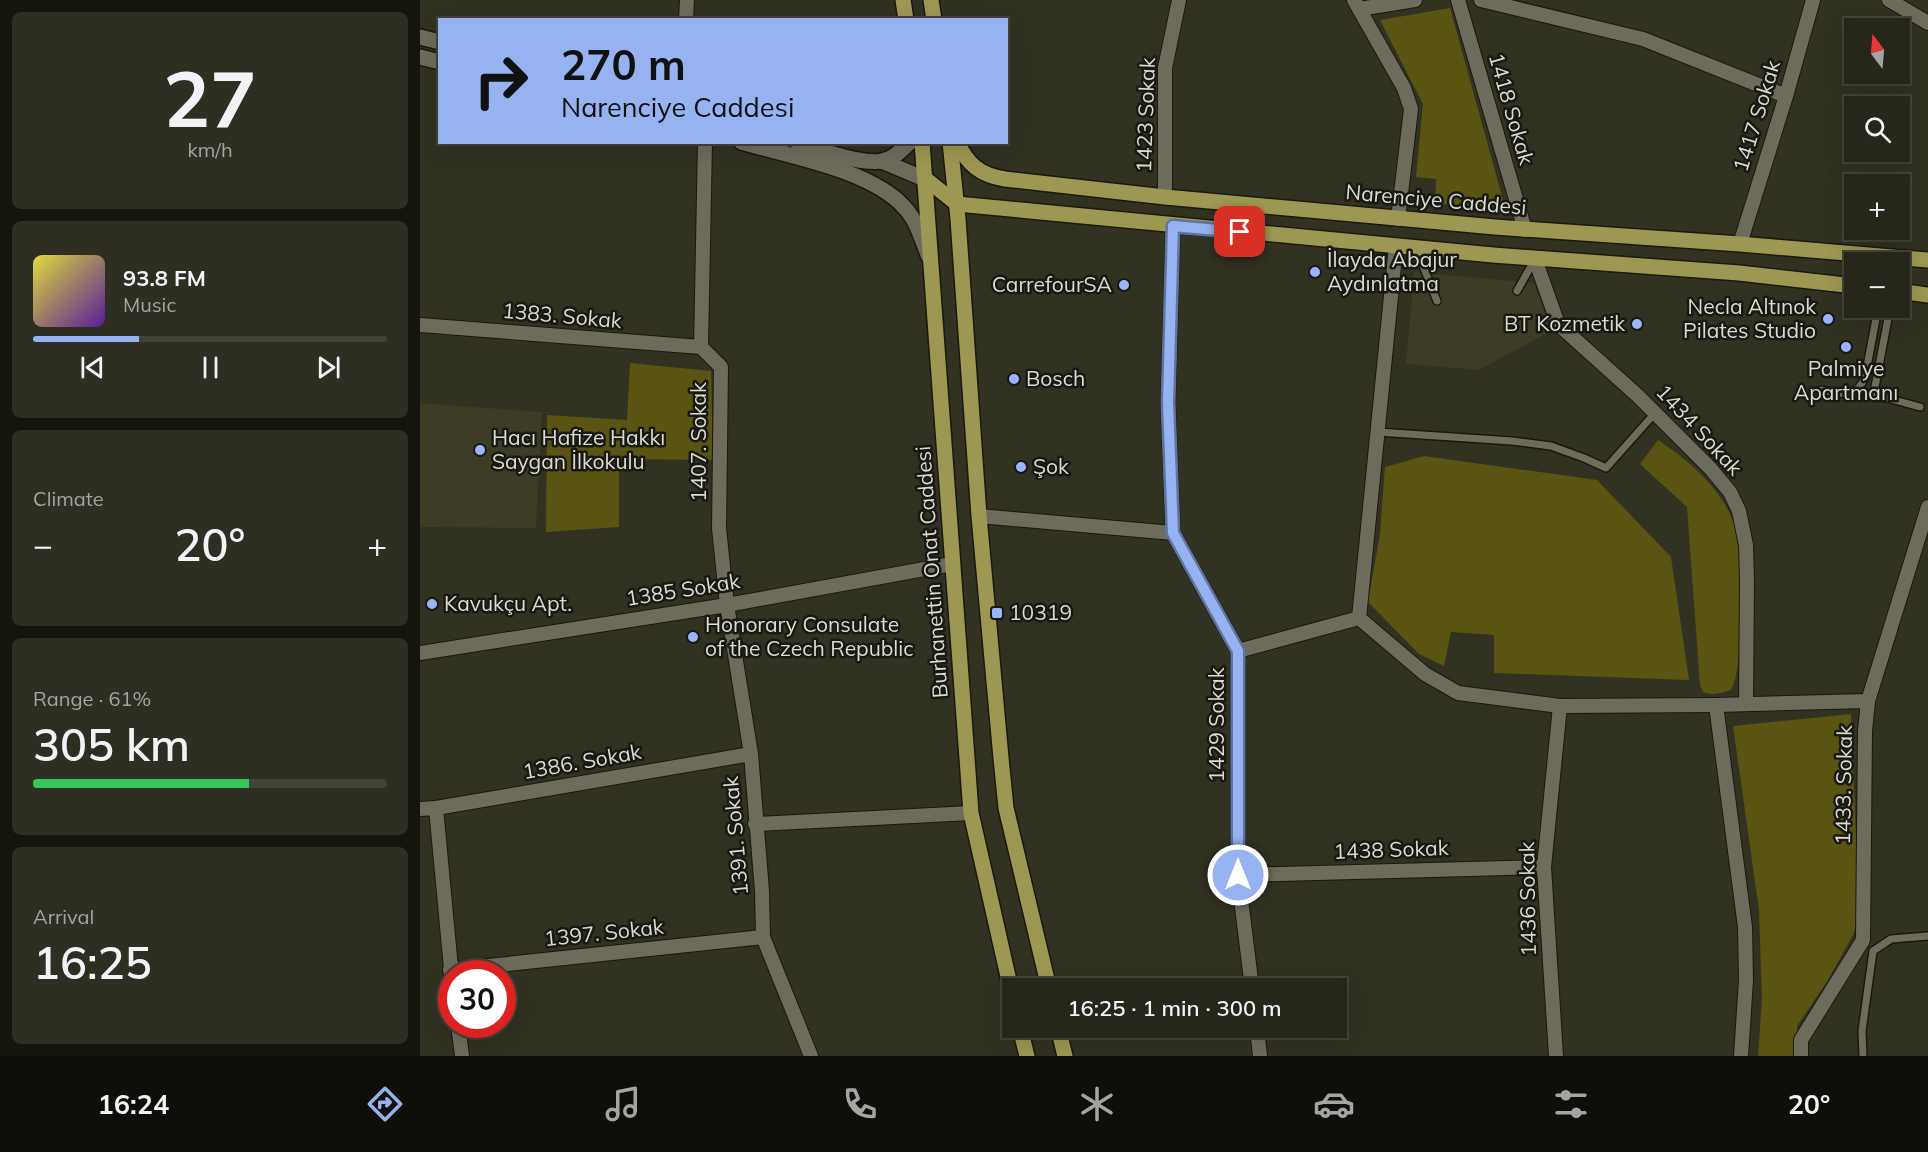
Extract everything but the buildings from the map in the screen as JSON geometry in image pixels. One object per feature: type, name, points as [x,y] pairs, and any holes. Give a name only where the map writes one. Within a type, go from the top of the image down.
[{"type":"main road","points":[[903,0],[906,18]]},
{"type":"main road","points":[[931,0],[934,18]]},
{"type":"main road","name":"Burhanettin Onat Caddesi","points":[[922,144],[927,180],[971,813],[1008,978]]},
{"type":"main road","points":[[950,144],[957,204],[979,516],[1006,808],[1047,978]]},
{"type":"main road","name":"Narenciye Caddesi","points":[[958,144],[973,166],[991,177],[1165,197],[1398,219],[1928,260]]},
{"type":"main road","points":[[927,180],[957,204],[1173,226],[1535,259],[1739,273],[1844,285]]},
{"type":"main road","points":[[1910,293],[1928,295]]},
{"type":"main road","points":[[1022,1038],[1027,1056]]},
{"type":"main road","points":[[1060,1038],[1065,1056]]},
{"type":"street","points":[[686,18],[687,0]]},
{"type":"street","name":"1423 Sokak","points":[[1165,197],[1165,68],[1179,0]]},
{"type":"street","points":[[1398,219],[1411,109],[1404,88],[1357,4],[1415,0]]},
{"type":"street","name":"1418 Sokak","points":[[1458,0],[1525,230]]},
{"type":"street","points":[[1481,0],[1643,39],[1786,96]]},
{"type":"street","name":"1417 Sokak","points":[[1740,244],[1813,0]]},
{"type":"street","points":[[1889,0],[1928,23]]},
{"type":"street","points":[[420,37],[438,42]]},
{"type":"street","points":[[420,57],[438,62]]},
{"type":"street","points":[[701,347],[705,144]]},
{"type":"street","points":[[748,144],[835,169],[873,184],[904,207],[914,221],[932,266]]},
{"type":"street","points":[[804,144],[867,161],[882,161],[927,180]]},
{"type":"street","points":[[882,161],[900,152],[908,144]]},
{"type":"street","name":"1429 Sokak","points":[[1173,226],[1168,403],[1173,533],[1238,651],[1238,875],[1251,978]]},
{"type":"street","points":[[1359,618],[1396,246]]},
{"type":"street","name":"1434 Sokak","points":[[1535,259],[1558,324],[1655,413],[1710,468],[1730,492],[1739,511],[1746,544],[1746,704]]},
{"type":"street","name":"1383. Sokak","points":[[420,325],[701,347]]},
{"type":"street","name":"1407. Sokak","points":[[701,347],[721,366],[719,528],[727,605]]},
{"type":"street","name":"1433. Sokak","points":[[1801,1056],[1801,1040],[1863,940],[1865,731],[1868,701],[1928,507]]},
{"type":"street","points":[[979,516],[1173,533]]},
{"type":"street","name":"1385 Sokak","points":[[420,653],[727,605],[952,564]]},
{"type":"street","name":"1391. Sokak","points":[[727,605],[750,753],[762,891],[763,937],[811,1056]]},
{"type":"street","points":[[1238,651],[1359,618]]},
{"type":"street","points":[[1359,618],[1425,674],[1458,693],[1560,706],[1868,701]]},
{"type":"street","points":[[1716,705],[1745,927],[1746,980],[1741,1056]]},
{"type":"street","name":"1436 Sokak","points":[[1556,1056],[1544,867],[1560,706]]},
{"type":"street","name":"1386. Sokak","points":[[420,809],[750,753]]},
{"type":"street","points":[[436,808],[450,960]]},
{"type":"street","points":[[755,824],[971,813]]},
{"type":"street","name":"1438 Sokak","points":[[1238,875],[1544,867]]},
{"type":"street","name":"1397. Sokak","points":[[516,967],[763,937]]},
{"type":"street","points":[[460,1038],[462,1056]]},
{"type":"street","points":[[1258,1038],[1260,1056]]},
{"type":"lane","points":[[1416,248],[1437,301]]},
{"type":"lane","points":[[1517,291],[1535,259]]},
{"type":"lane","points":[[1821,390],[1847,394],[1859,389],[1876,318]]},
{"type":"lane","points":[[1888,318],[1875,387],[1876,393],[1920,407]]},
{"type":"lane","points":[[1378,432],[1512,441],[1551,446],[1606,468],[1655,413]]},
{"type":"lane","points":[[1863,1056],[1862,1031],[1873,951],[1891,939],[1928,936]]},
{"type":"shaded area","points":[[1450,8],[1505,207],[1435,204],[1436,179],[1416,177],[1423,104],[1380,20]]},
{"type":"shaded area","points":[[1414,272],[1534,283],[1551,331],[1479,370],[1406,364]]},
{"type":"shaded area","points":[[630,363],[711,371],[713,460],[619,459],[619,527],[546,532],[547,415],[627,420]]},
{"type":"shaded area","name":"Hacı Hafize Hakkı Saygan İlkokulu","points":[[420,403],[542,412],[536,528],[420,527]]},
{"type":"shaded area","points":[[1658,440],[1685,460],[1710,484],[1729,511],[1735,527],[1739,544],[1740,642],[1735,678],[1731,690],[1724,692],[1706,693],[1700,685],[1687,507],[1640,464]]},
{"type":"shaded area","points":[[1424,456],[1597,480],[1671,557],[1689,680],[1494,673],[1494,635],[1451,632],[1444,666],[1419,654],[1368,602],[1380,534],[1385,467]]},
{"type":"shaded area","points":[[1851,714],[1859,914],[1853,935],[1828,980],[1797,1026],[1797,1056],[1758,1056],[1762,1000],[1759,910],[1733,726]]},
{"type":"place","name":"İlayda Abajur Aydınlatma","points":[[1315,272]]},
{"type":"place","name":"CarrefourSA","points":[[1124,285]]},
{"type":"place","name":"Necla Altınok Pilates Studio","points":[[1828,319]]},
{"type":"place","name":"BT Kozmetik","points":[[1637,324]]},
{"type":"place","name":"Palmiye Apartmanı","points":[[1846,347]]},
{"type":"place","name":"Bosch","points":[[1014,379]]},
{"type":"place","name":"Hacı Hafize Hakkı Saygan İlkokulu","points":[[480,450]]},
{"type":"place","name":"Şok","points":[[1021,467]]},
{"type":"place","name":"Kavukçu Apt.","points":[[432,604]]},
{"type":"place","name":"10319","points":[[997,613]]},
{"type":"place","name":"Honorary Consulate of the Czech Republic","points":[[693,637]]},
{"type":"route","points":[[1238,875],[1238,651],[1173,533],[1168,403],[1173,226],[1240,232]]}]
